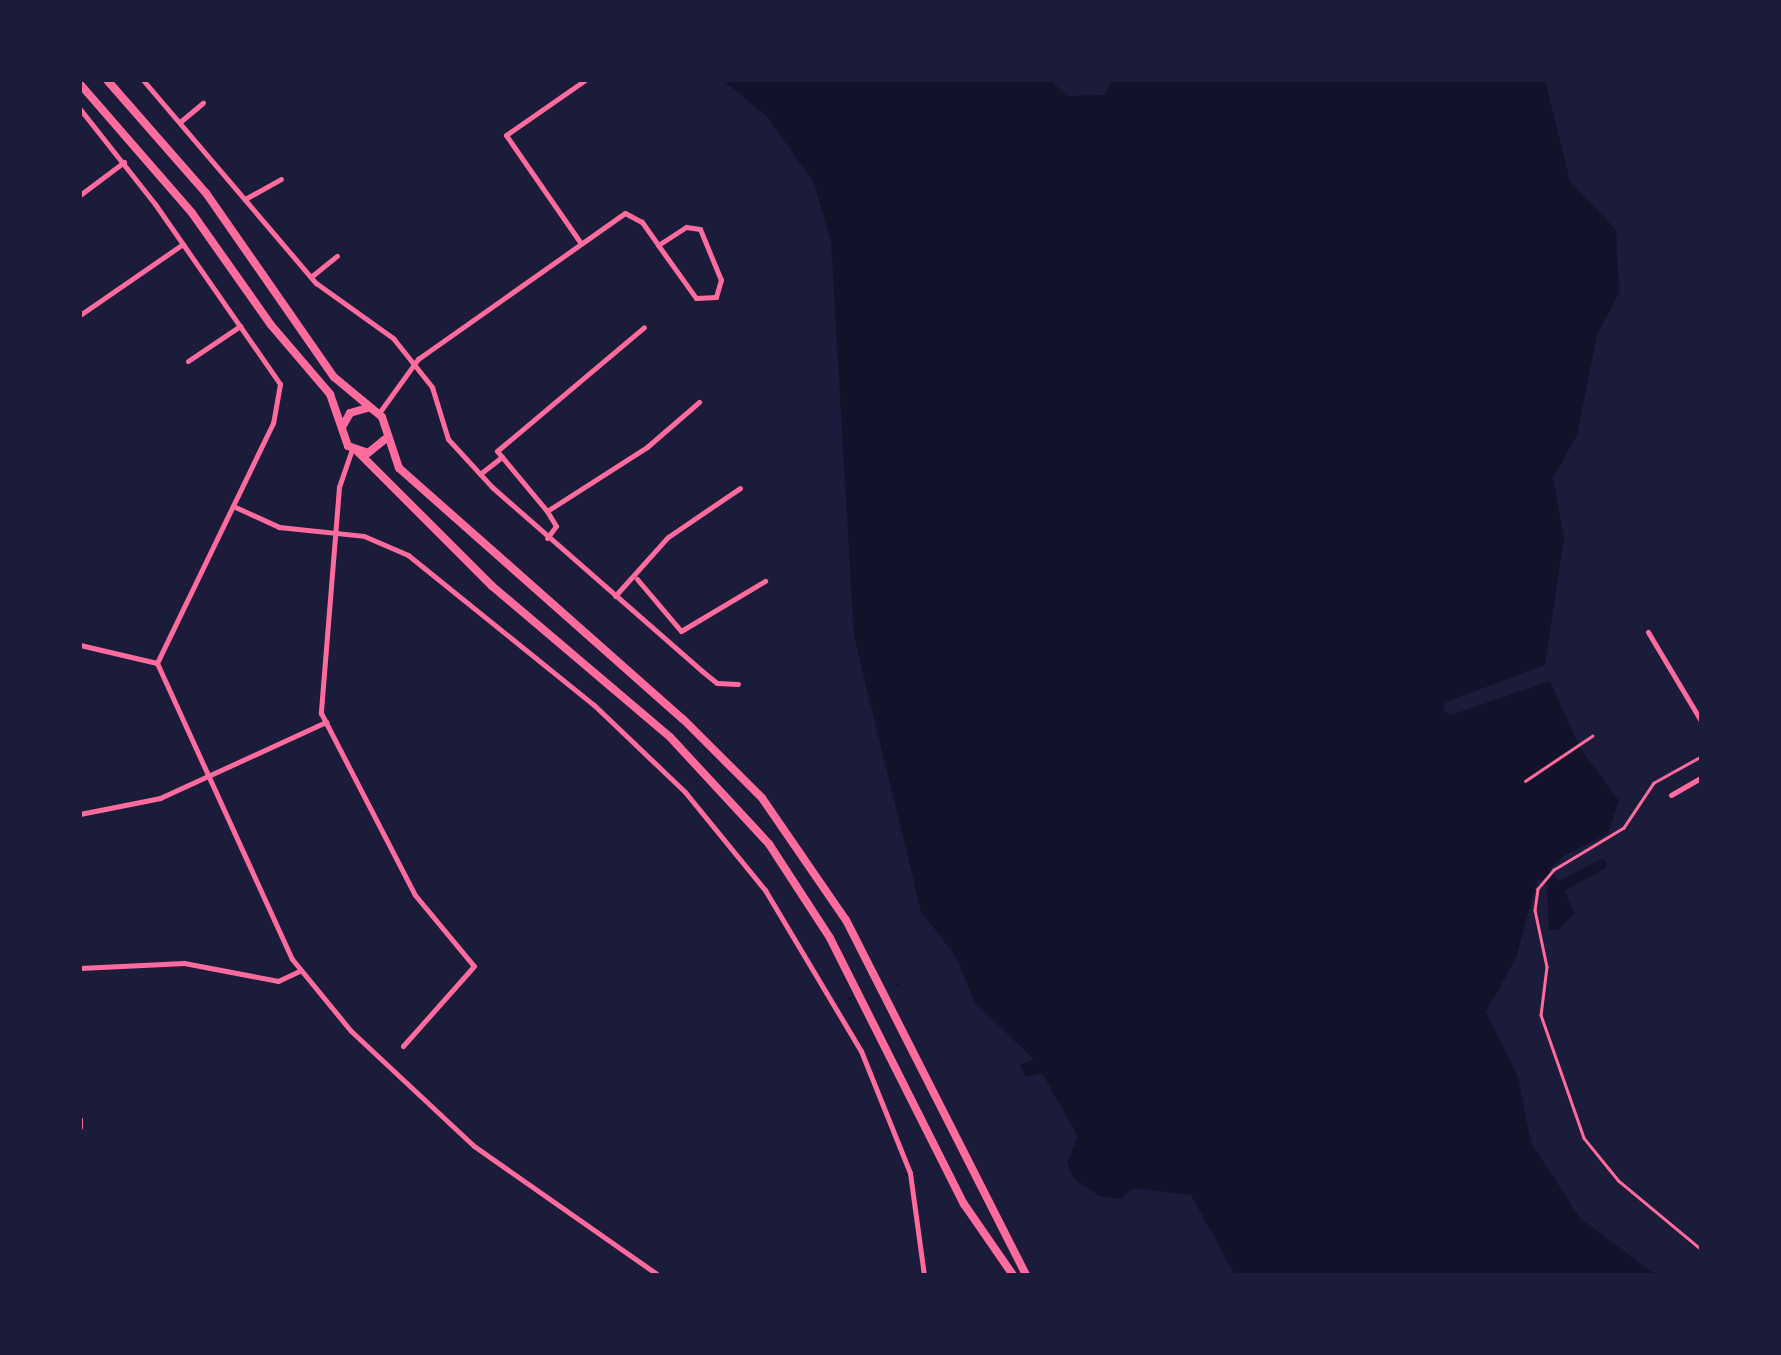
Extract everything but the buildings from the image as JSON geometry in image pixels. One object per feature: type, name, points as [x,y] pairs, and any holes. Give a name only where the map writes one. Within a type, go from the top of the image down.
[{"type":"main road","points":[[107,80],[206,193],[334,377],[376,411],[408,478],[684,719],[785,828],[868,962],[1026,1275]]},
{"type":"main road","points":[[80,84],[192,212],[271,325],[330,394],[342,432],[355,451],[504,597],[670,738],[768,844],[830,938],[964,1204],[1010,1271]]},
{"type":"main road","points":[[342,432],[350,413],[376,411]]},
{"type":"main road","points":[[355,451],[377,449],[387,434]]},
{"type":"street","points":[[143,80],[311,277],[345,309],[393,338],[432,386],[448,439],[480,474],[547,538],[718,683],[738,684]]},
{"type":"street","points":[[580,242],[506,134],[585,80]]},
{"type":"street","points":[[180,122],[203,102]]},
{"type":"street","points":[[80,109],[124,162],[278,380],[280,394],[233,506],[157,663],[206,777],[299,971],[351,1030],[474,1146],[658,1275]]},
{"type":"street","points":[[80,194],[124,162]]},
{"type":"street","points":[[246,199],[282,179]]},
{"type":"street","points":[[376,411],[413,364],[580,242],[630,213],[658,244],[696,298],[716,297],[721,280],[700,229],[686,226],[658,244]]},
{"type":"street","points":[[80,315],[183,244]]},
{"type":"street","points":[[311,277],[337,256]]},
{"type":"street","points":[[188,361],[240,326]]},
{"type":"street","points":[[547,538],[556,526],[496,451],[644,326]]},
{"type":"street","points":[[547,511],[632,457],[698,402]]},
{"type":"street","points":[[355,451],[342,469],[335,532],[321,695],[326,722],[415,895],[474,966],[403,1046]]},
{"type":"street","points":[[480,474],[502,456]]},
{"type":"street","points":[[740,488],[668,538],[636,567],[637,578],[684,631],[765,581]]},
{"type":"street","points":[[233,506],[279,528],[335,532],[389,544],[452,586],[652,759],[756,878],[815,966],[876,1082],[910,1173],[924,1275]]},
{"type":"street","points":[[615,596],[637,578]]},
{"type":"street","points":[[659,634],[673,622]]},
{"type":"street","points":[[1648,632],[1701,721]]},
{"type":"street","points":[[80,645],[157,663]]},
{"type":"street","points":[[80,814],[130,808],[326,722]]},
{"type":"street","points":[[1671,796],[1701,778]]},
{"type":"street","points":[[80,968],[184,963],[278,981],[299,971]]},
{"type":"path","points":[[1525,781],[1556,766],[1592,736]]},
{"type":"path","points":[[1701,757],[1654,783],[1618,832],[1546,877],[1535,904],[1546,966],[1538,1002],[1582,1132],[1619,1181],[1701,1249]]},
{"type":"shaded area","points":[[722,80],[1050,80],[1067,96],[1105,95],[1111,80],[1545,80],[1570,181],[1616,230],[1619,293],[1597,335],[1577,435],[1553,478],[1564,538],[1545,665],[1446,702],[1442,710],[1451,715],[1550,681],[1579,746],[1619,801],[1608,834],[1565,855],[1537,881],[1516,958],[1486,1012],[1518,1077],[1531,1143],[1580,1218],[1656,1275],[1235,1275],[1191,1195],[1134,1188],[1120,1199],[1099,1196],[1073,1178],[1067,1162],[1078,1137],[1042,1073],[1026,1077],[1020,1065],[1033,1059],[974,1001],[956,957],[921,911],[854,636],[831,242],[814,183],[766,115]]},
{"type":"shaded area","points":[[1561,880],[1574,913],[1559,930],[1549,930],[1547,888]]},
{"type":"waterway","points":[[1564,884],[1601,864]]},
{"type":"waterway","points":[[1544,874],[1553,883]]}]
